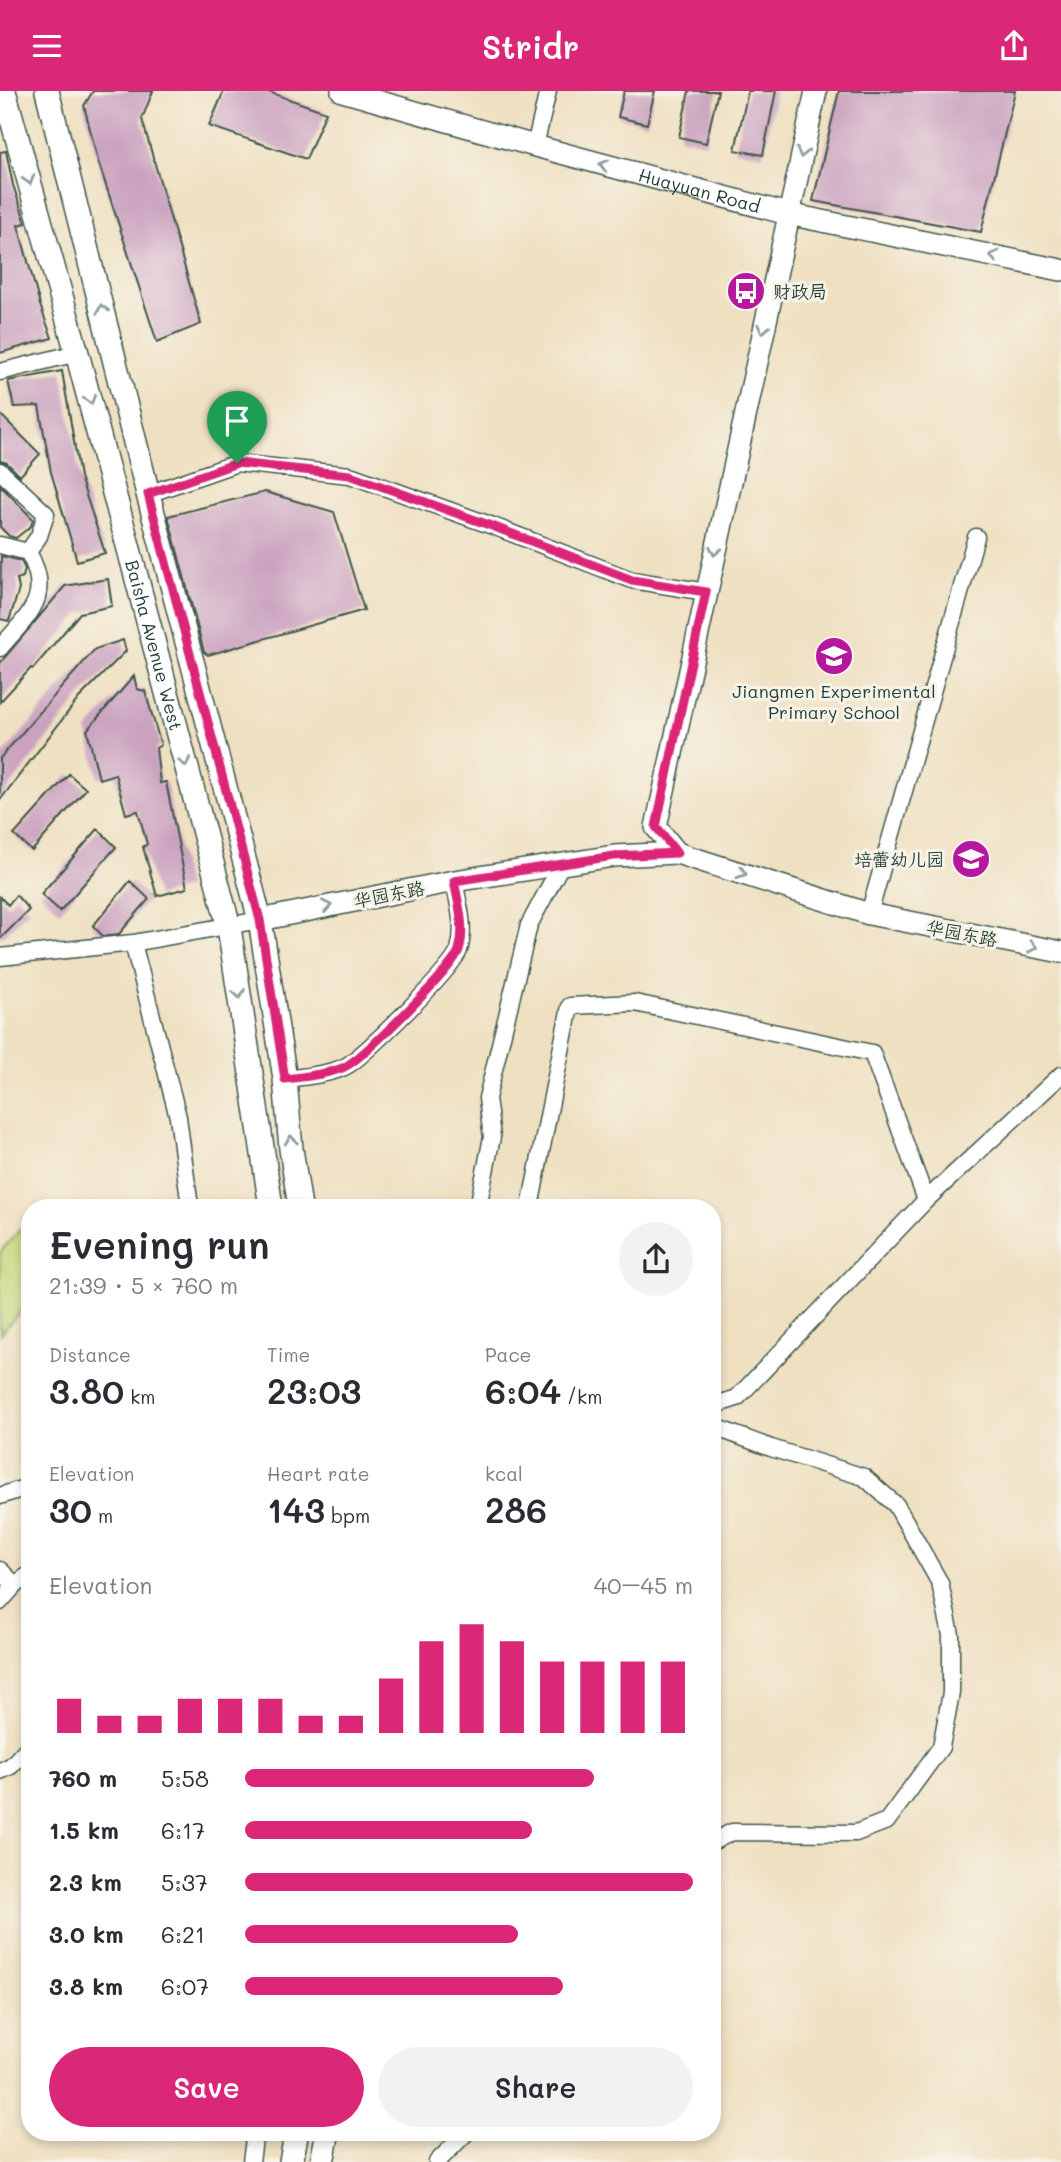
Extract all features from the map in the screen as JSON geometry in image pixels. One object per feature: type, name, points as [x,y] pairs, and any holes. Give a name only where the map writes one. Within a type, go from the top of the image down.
[{"type":"main road","name":"Baisha Avenue West","points":[[4,91],[77,353],[229,927],[270,1199]]},
{"type":"main road","name":"Baisha Avenue West","points":[[47,91],[148,494],[260,920],[285,1079],[299,1199]]},
{"type":"main road","points":[[291,2162],[295,2141]]},
{"type":"main road","points":[[322,2162],[326,2141]]},
{"type":"street","name":"Huayuan Road","points":[[342,91],[788,214],[1061,270]]},
{"type":"street","points":[[535,146],[548,91]]},
{"type":"street","points":[[677,853],[656,827],[816,91]]},
{"type":"street","points":[[0,372],[77,353]]},
{"type":"street","points":[[148,494],[237,463],[350,475],[632,580],[706,592]]},
{"type":"street","points":[[0,471],[46,514],[39,536],[28,552]]},
{"type":"street","points":[[869,914],[976,537]]},
{"type":"street","points":[[0,545],[28,552],[36,566],[40,584],[36,606],[0,648]]},
{"type":"street","name":"华园东路","points":[[0,957],[133,943],[229,927],[454,881],[614,856],[677,853],[869,914],[1061,952]]},
{"type":"street","points":[[480,1199],[492,1137],[486,1098],[529,925],[561,865]]},
{"type":"street","points":[[285,1079],[346,1067],[450,967],[459,951],[462,936],[454,881]]},
{"type":"street","points":[[133,943],[178,1117],[189,1199]]},
{"type":"street","points":[[532,1199],[570,1006],[635,1003],[872,1053],[926,1200]]},
{"type":"street","points":[[721,1403],[737,1398],[926,1200],[1061,1075]]},
{"type":"street","points":[[721,1429],[864,1477],[896,1505],[940,1583],[951,1635],[951,1693],[941,1747],[887,1821],[856,1833],[732,1832],[721,1838]]},
{"type":"street","points":[[0,1496],[21,1489]]},
{"type":"street","points":[[0,1570],[15,1585]]},
{"type":"street","points":[[0,1602],[21,1581]]},
{"type":"street","points":[[0,1771],[11,1766],[21,1755]]},
{"type":"street","points":[[251,2162],[254,2141]]},
{"type":"street","points":[[437,2162],[458,2141]]},
{"type":"green space","points":[[21,1229],[21,1310],[0,1334],[0,1252]]},
{"type":"building","points":[[93,91],[153,91],[142,119],[201,324],[157,342],[98,161],[84,106]]},
{"type":"building","points":[[224,91],[266,91],[326,112],[306,159],[209,126]]},
{"type":"building","points":[[624,91],[655,91],[647,124],[618,117]]},
{"type":"building","points":[[689,91],[718,91],[706,143],[679,137]]},
{"type":"building","points":[[748,91],[776,91],[763,155],[735,150]]},
{"type":"building","points":[[839,91],[1015,91],[981,232],[813,201]]},
{"type":"building","points":[[6,151],[13,185],[26,223],[18,225],[52,338],[0,353],[0,152]]},
{"type":"building","points":[[62,371],[80,477],[105,553],[77,561],[51,472],[39,406],[14,407],[8,381]]},
{"type":"building","points":[[0,414],[40,454],[20,476],[7,463],[0,461]]},
{"type":"building","points":[[0,485],[33,519],[31,526],[16,538],[9,536],[0,527]]},
{"type":"building","points":[[265,492],[334,512],[364,610],[208,655],[204,652],[168,516]]},
{"type":"building","points":[[1,556],[21,561],[25,569],[23,577],[17,579],[19,589],[9,621],[0,619]]},
{"type":"building","points":[[108,579],[112,606],[80,613],[33,669],[31,668],[0,702],[0,663],[65,586]]},
{"type":"building","points":[[123,640],[126,651],[79,698],[0,800],[0,758],[95,649]]},
{"type":"building","points":[[134,676],[137,689],[145,691],[161,745],[156,748],[160,783],[166,782],[187,888],[157,896],[143,847],[147,844],[138,811],[126,814],[115,774],[99,779],[87,730]]},
{"type":"building","points":[[69,774],[86,789],[32,851],[14,835]]},
{"type":"building","points":[[98,829],[116,847],[60,911],[41,894]]},
{"type":"building","points":[[130,881],[149,899],[119,934],[103,936],[93,926]]},
{"type":"building","points":[[16,895],[29,910],[0,939],[0,897],[8,905]]},
{"type":"place","name":"财政局","points":[[746,291]]},
{"type":"place","name":"Jiangmen Experimental Primary School","points":[[834,656]]},
{"type":"place","name":"培蕾幼儿园","points":[[971,859]]},
{"type":"route","points":[[237,463],[350,475],[632,580],[706,592],[656,827],[677,853],[614,856],[454,881],[462,936],[459,951],[450,967],[346,1067],[285,1079],[260,920],[148,494],[237,463]]}]
